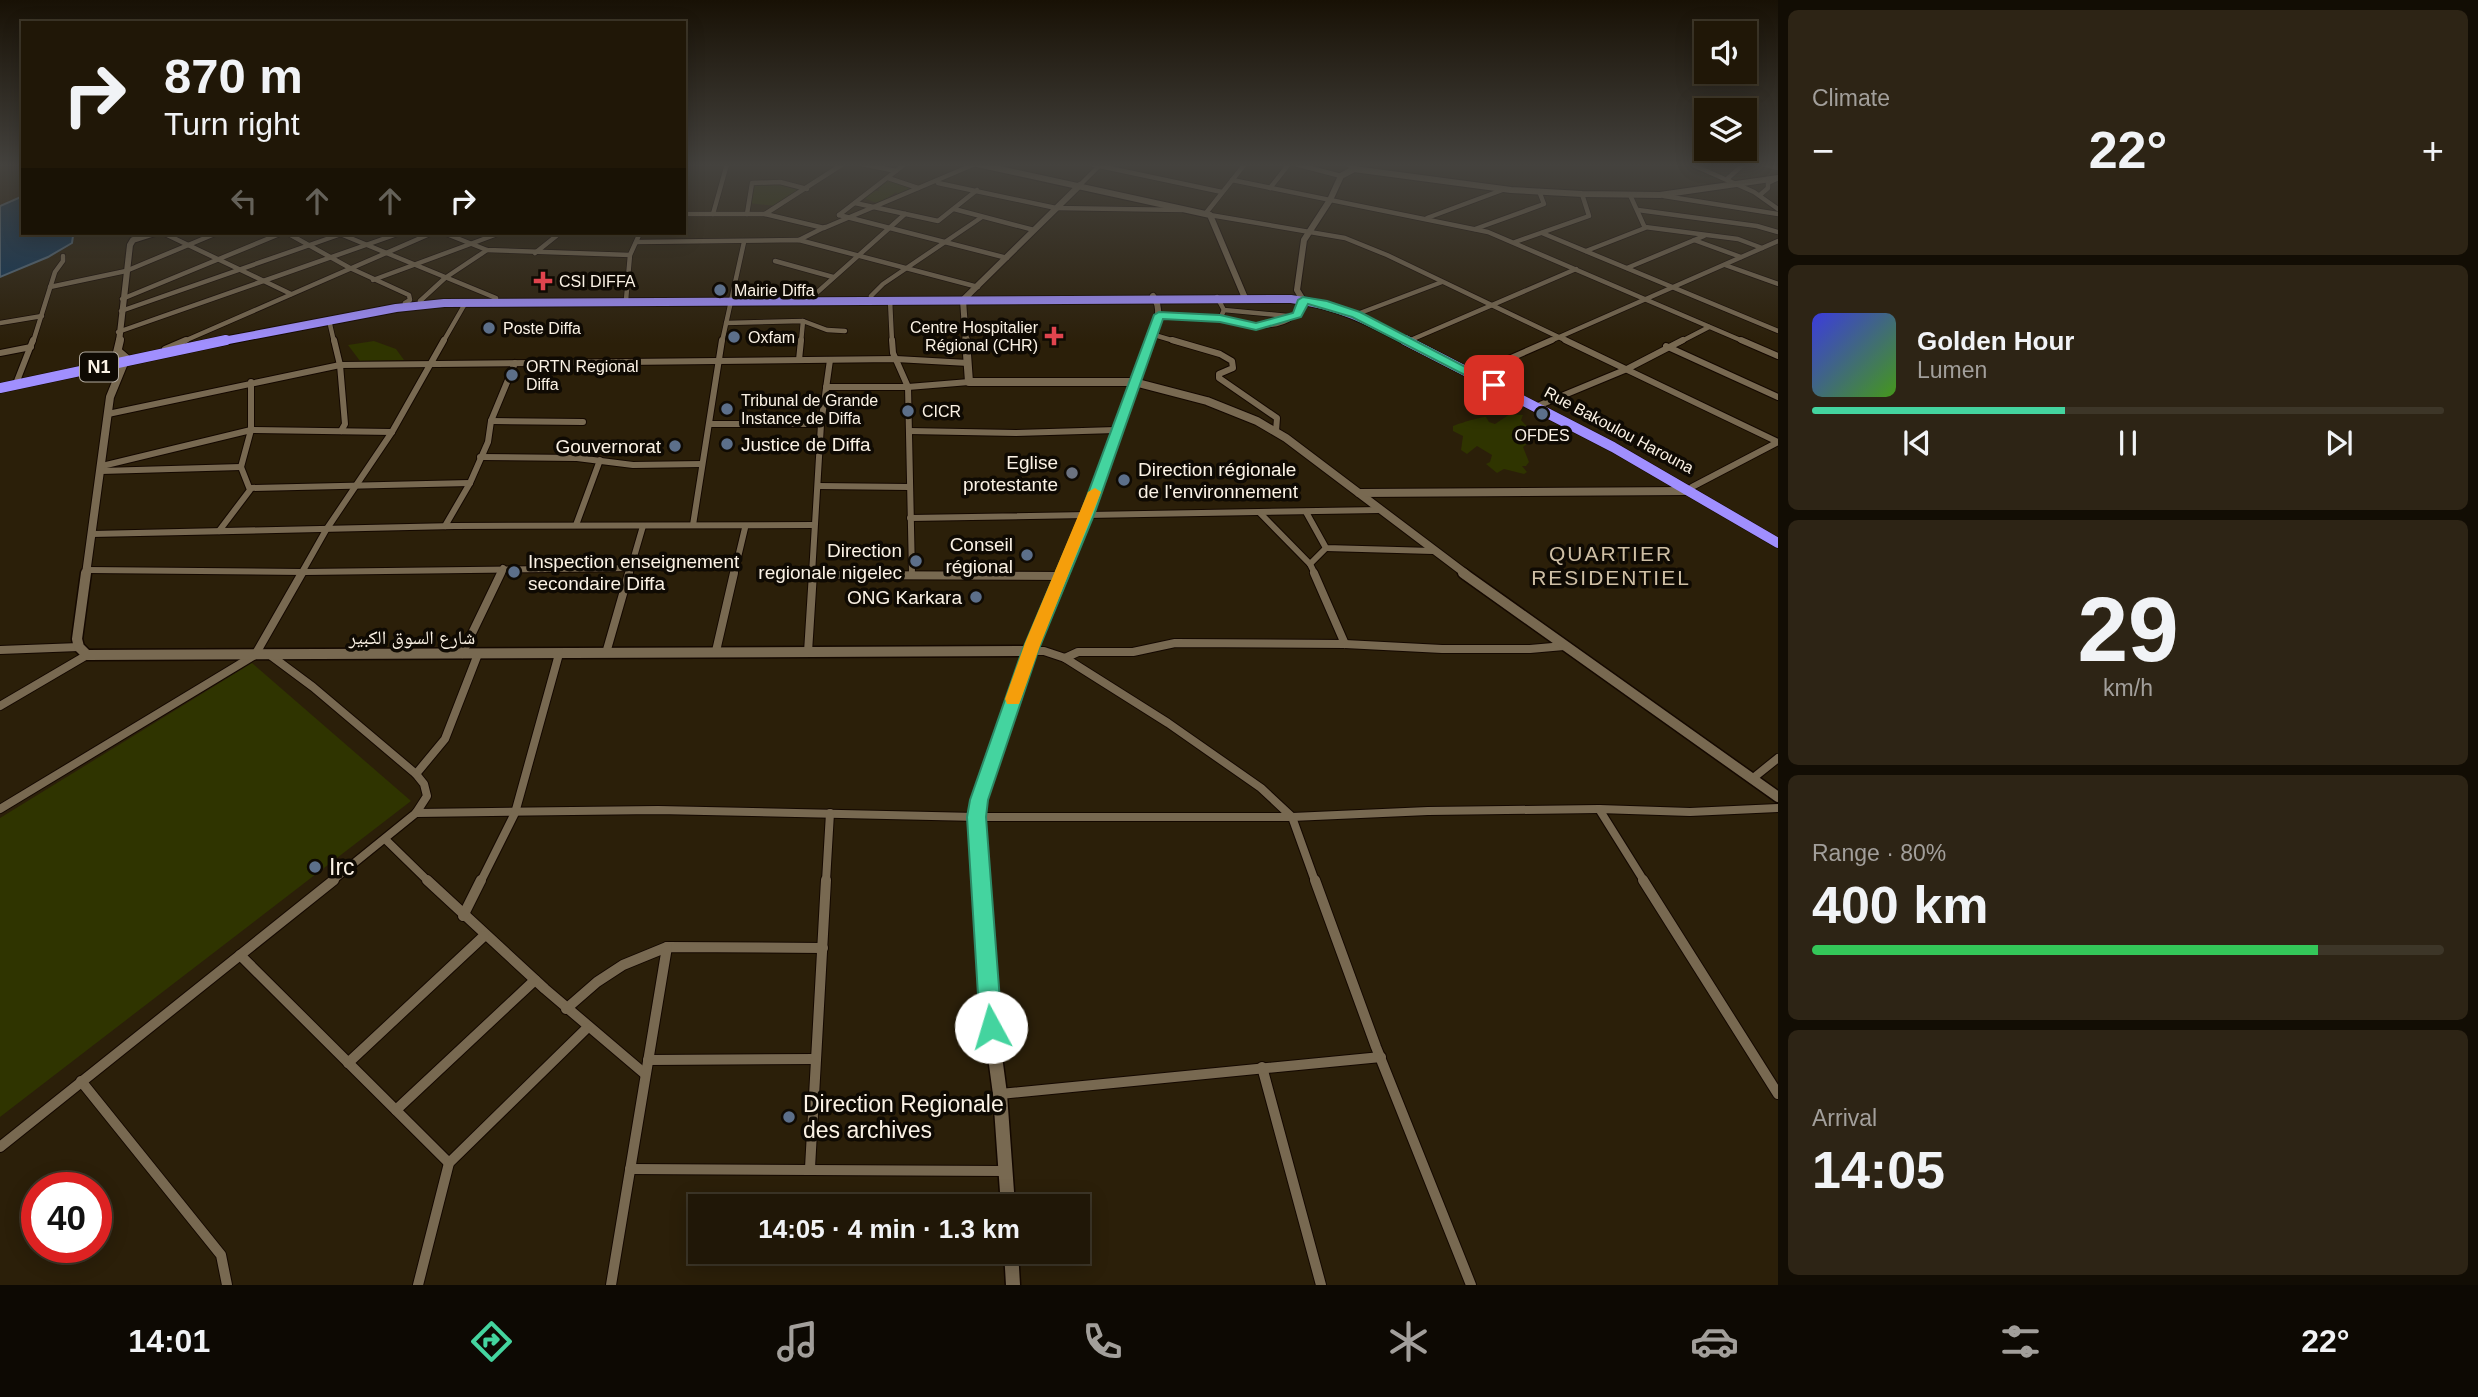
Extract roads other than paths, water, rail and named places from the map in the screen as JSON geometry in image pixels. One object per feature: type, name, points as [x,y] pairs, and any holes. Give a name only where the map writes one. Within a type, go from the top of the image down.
[{"type":"highway","name":"N1","points":[[731,299],[871,296],[965,298]]},
{"type":"highway","name":"N1","points":[[0,387],[165,349],[420,301],[496,298],[890,300],[1245,297]]},
{"type":"highway","name":"Rue Bakoulou Harouna","points":[[1245,297],[1326,301],[1360,313],[1540,405],[1778,541]]},
{"type":"highway","name":"Rue Bakoulou Harouna","points":[[1302,298],[1356,315],[1690,489]]},
{"type":"highway","name":"N1","points":[[0,387],[17,381],[120,360],[416,305],[626,299]]},
{"type":"street","points":[[807,224],[824,228]]},
{"type":"street","points":[[824,228],[829,224]]},
{"type":"street","points":[[800,240],[833,224]]},
{"type":"street","points":[[877,224],[1007,258]]},
{"type":"street","points":[[812,297],[893,224]]},
{"type":"street","points":[[871,296],[883,284],[971,224]]},
{"type":"street","points":[[1010,224],[1034,230]]},
{"type":"street","points":[[969,382],[965,298],[1040,224]]},
{"type":"street","points":[[1212,224],[1245,297]]},
{"type":"street","points":[[1267,224],[1345,238],[1778,442]]},
{"type":"street","points":[[1159,315],[1220,318],[1256,326],[1292,317],[1303,307],[1297,290],[1304,240],[1314,224]]},
{"type":"street","points":[[1449,224],[1515,242],[1778,356]]},
{"type":"street","points":[[1475,229],[1489,224]]},
{"type":"street","points":[[1515,242],[1567,224]]},
{"type":"street","points":[[1742,224],[1778,233]]},
{"type":"street","points":[[1586,251],[1645,227],[1738,239],[1762,248]]},
{"type":"street","points":[[1542,233],[1778,331]]},
{"type":"street","points":[[168,235],[291,294]]},
{"type":"street","points":[[50,287],[126,271],[211,235]]},
{"type":"street","points":[[122,299],[280,235]]},
{"type":"street","points":[[289,235],[373,280],[409,295],[410,300],[405,303]]},
{"type":"street","points":[[121,311],[335,235]]},
{"type":"street","points":[[344,235],[496,298]]},
{"type":"street","points":[[118,332],[394,235]]},
{"type":"street","points":[[165,349],[427,235]]},
{"type":"street","points":[[449,235],[487,250],[630,255]]},
{"type":"street","points":[[373,280],[495,235]]},
{"type":"street","points":[[534,253],[557,235]]},
{"type":"street","points":[[626,299],[630,255],[639,235]]},
{"type":"street","points":[[1627,268],[1707,235]]},
{"type":"street","points":[[0,706],[87,655],[79,647],[77,639],[110,397],[120,360],[118,332],[133,237]]},
{"type":"street","points":[[637,242],[800,240],[978,287]]},
{"type":"street","points":[[1695,240],[1742,257]]},
{"type":"street","points":[[1477,373],[1778,241]]},
{"type":"street","points":[[693,525],[711,424],[717,363],[744,242]]},
{"type":"street","points":[[420,301],[445,278],[487,250]]},
{"type":"street","points":[[17,381],[42,316],[55,272],[64,261],[63,256]]},
{"type":"street","points":[[775,261],[833,277]]},
{"type":"street","points":[[1725,265],[1778,284]]},
{"type":"street","points":[[1413,339],[1576,269]]},
{"type":"street","points":[[1360,313],[1442,282]]},
{"type":"street","points":[[1007,1194],[1000,1094],[988,1004],[977,817],[988,773],[1030,651],[1087,515],[1159,315],[1154,297]]},
{"type":"street","points":[[1218,297],[1224,310]]},
{"type":"street","points":[[890,300],[893,353],[908,387],[912,575]]},
{"type":"street","points":[[0,809],[256,655],[326,530],[391,432],[466,302]]},
{"type":"street","points":[[1224,310],[1292,317]]},
{"type":"street","points":[[1220,318],[1224,310]]},
{"type":"street","points":[[0,323],[42,316]]},
{"type":"street","points":[[329,320],[340,365],[345,424],[341,431]]},
{"type":"street","points":[[726,323],[803,321],[827,330],[845,331]]},
{"type":"street","points":[[799,360],[803,321]]},
{"type":"street","points":[[1540,405],[1627,369],[1666,346],[1709,327]]},
{"type":"street","points":[[1152,334],[1207,350],[1232,361],[1233,368],[1219,374],[1219,379],[1276,418],[1276,431]]},
{"type":"street","points":[[1666,346],[1778,397]]},
{"type":"street","points":[[0,353],[31,347]]},
{"type":"street","points":[[108,414],[340,365],[896,359],[968,363]]},
{"type":"street","points":[[808,652],[821,424],[830,360]]},
{"type":"street","points":[[445,526],[470,483],[488,442],[491,421],[515,363]]},
{"type":"street","points":[[826,387],[908,387],[969,382],[1134,382],[1186,394],[1233,410],[1276,431],[1433,551],[1778,797]]},
{"type":"street","points":[[250,488],[241,467],[251,430],[251,383]]},
{"type":"street","points":[[491,421],[583,422]]},
{"type":"street","points":[[711,424],[821,424]]},
{"type":"street","points":[[102,468],[251,430],[391,432]]},
{"type":"street","points":[[909,430],[1016,433],[1116,430]]},
{"type":"street","points":[[1359,493],[1690,489],[1778,442]]},
{"type":"street","points":[[480,457],[544,456],[600,460],[633,466],[702,464]]},
{"type":"street","points":[[576,525],[600,460]]},
{"type":"street","points":[[102,468],[241,467]]},
{"type":"street","points":[[250,488],[470,483]]},
{"type":"street","points":[[818,486],[909,487]]},
{"type":"street","points":[[219,531],[250,488]]},
{"type":"street","points":[[910,518],[1380,510]]},
{"type":"street","points":[[1306,512],[1326,548]]},
{"type":"street","points":[[1260,513],[1310,564],[1345,644]]},
{"type":"street","points":[[92,534],[445,526],[693,525],[745,528],[814,525]]},
{"type":"street","points":[[606,653],[643,526]]},
{"type":"street","points":[[716,651],[745,528]]},
{"type":"street","points":[[1310,564],[1326,548],[1433,551]]},
{"type":"street","points":[[461,654],[503,568]]},
{"type":"street","points":[[87,570],[304,572],[632,568]]},
{"type":"street","points":[[813,575],[1063,576]]},
{"type":"street","points":[[1065,658],[1078,652],[1133,652],[1175,643],[1345,644],[1442,649],[1530,649],[1568,645]]},
{"type":"street","points":[[0,650],[79,647]]},
{"type":"street","points":[[1030,651],[1044,651],[1065,658],[1168,723],[1261,788],[1292,817],[1381,1057],[1471,1285]]},
{"type":"street","name":"شارع السوق الكبير","points":[[87,655],[1030,651]]},
{"type":"street","points":[[0,1147],[385,839],[416,813],[427,796],[424,784],[416,774],[313,687],[269,654]]},
{"type":"street","points":[[416,774],[445,739],[478,654]]},
{"type":"street","points":[[463,916],[515,813],[559,654]]},
{"type":"street","points":[[1752,779],[1778,758]]},
{"type":"street","points":[[416,813],[658,810],[977,817],[1292,817],[1428,811],[1599,809],[1690,812],[1778,808]]},
{"type":"street","points":[[1599,809],[1778,1094]]},
{"type":"street","points":[[810,1168],[830,813]]},
{"type":"street","points":[[385,839],[484,936],[587,1028],[645,1074]]},
{"type":"street","points":[[348,1063],[484,936]]},
{"type":"street","points":[[566,1009],[597,982],[623,965],[667,947],[823,947]]},
{"type":"street","points":[[611,1285],[667,947]]},
{"type":"street","points":[[240,955],[449,1163]]},
{"type":"street","points":[[396,1110],[534,980]]},
{"type":"street","points":[[418,1285],[449,1163],[587,1028]]},
{"type":"street","points":[[1000,1094],[1381,1057]]},
{"type":"street","points":[[648,1060],[816,1059]]},
{"type":"street","points":[[1262,1067],[1321,1285]]},
{"type":"street","points":[[81,1081],[221,1255],[227,1285]]},
{"type":"street","points":[[629,1169],[1005,1171]]},
{"type":"street","points":[[1012,1264],[1013,1285]]},
{"type":"water","points":[[0,224],[21,224],[21,235],[75,235],[72,243],[48,257],[0,277]]},
{"type":"place","name":"CSI DIFFA","points":[[543,281]]},
{"type":"place","name":"Mairie Diffa","points":[[720,290]]},
{"type":"place","name":"Poste Diffa","points":[[489,328]]},
{"type":"place","name":"Centre Hospitalier Régional (CHR)","points":[[1054,336]]},
{"type":"place","name":"Oxfam","points":[[734,337]]},
{"type":"place","name":"ORTN Regional Diffa","points":[[512,375]]},
{"type":"place","name":"Tribunal de Grande Instance de Diffa","points":[[727,409]]},
{"type":"place","name":"CICR","points":[[908,411]]},
{"type":"place","name":"OFDES","points":[[1542,414]]},
{"type":"place","name":"Justice de Diffa","points":[[727,444]]},
{"type":"place","name":"Gouvernorat","points":[[675,446]]},
{"type":"place","name":"Eglise protestante","points":[[1072,473]]},
{"type":"place","name":"Direction régionale de l'environnement","points":[[1124,480]]},
{"type":"place","name":"Conseil régional","points":[[1027,555]]},
{"type":"place","name":"Direction regionale nigelec","points":[[916,561]]},
{"type":"place","name":"Inspection enseignement secondaire Diffa","points":[[514,572]]},
{"type":"place","name":"ONG Karkara","points":[[976,597]]},
{"type":"place","name":"Irc","points":[[315,867]]},
{"type":"place","name":"Direction Regionale des archives","points":[[789,1117]]},
{"type":"district","name":"QUARTIER RESIDENTIEL","points":[[1611,565]]}]
